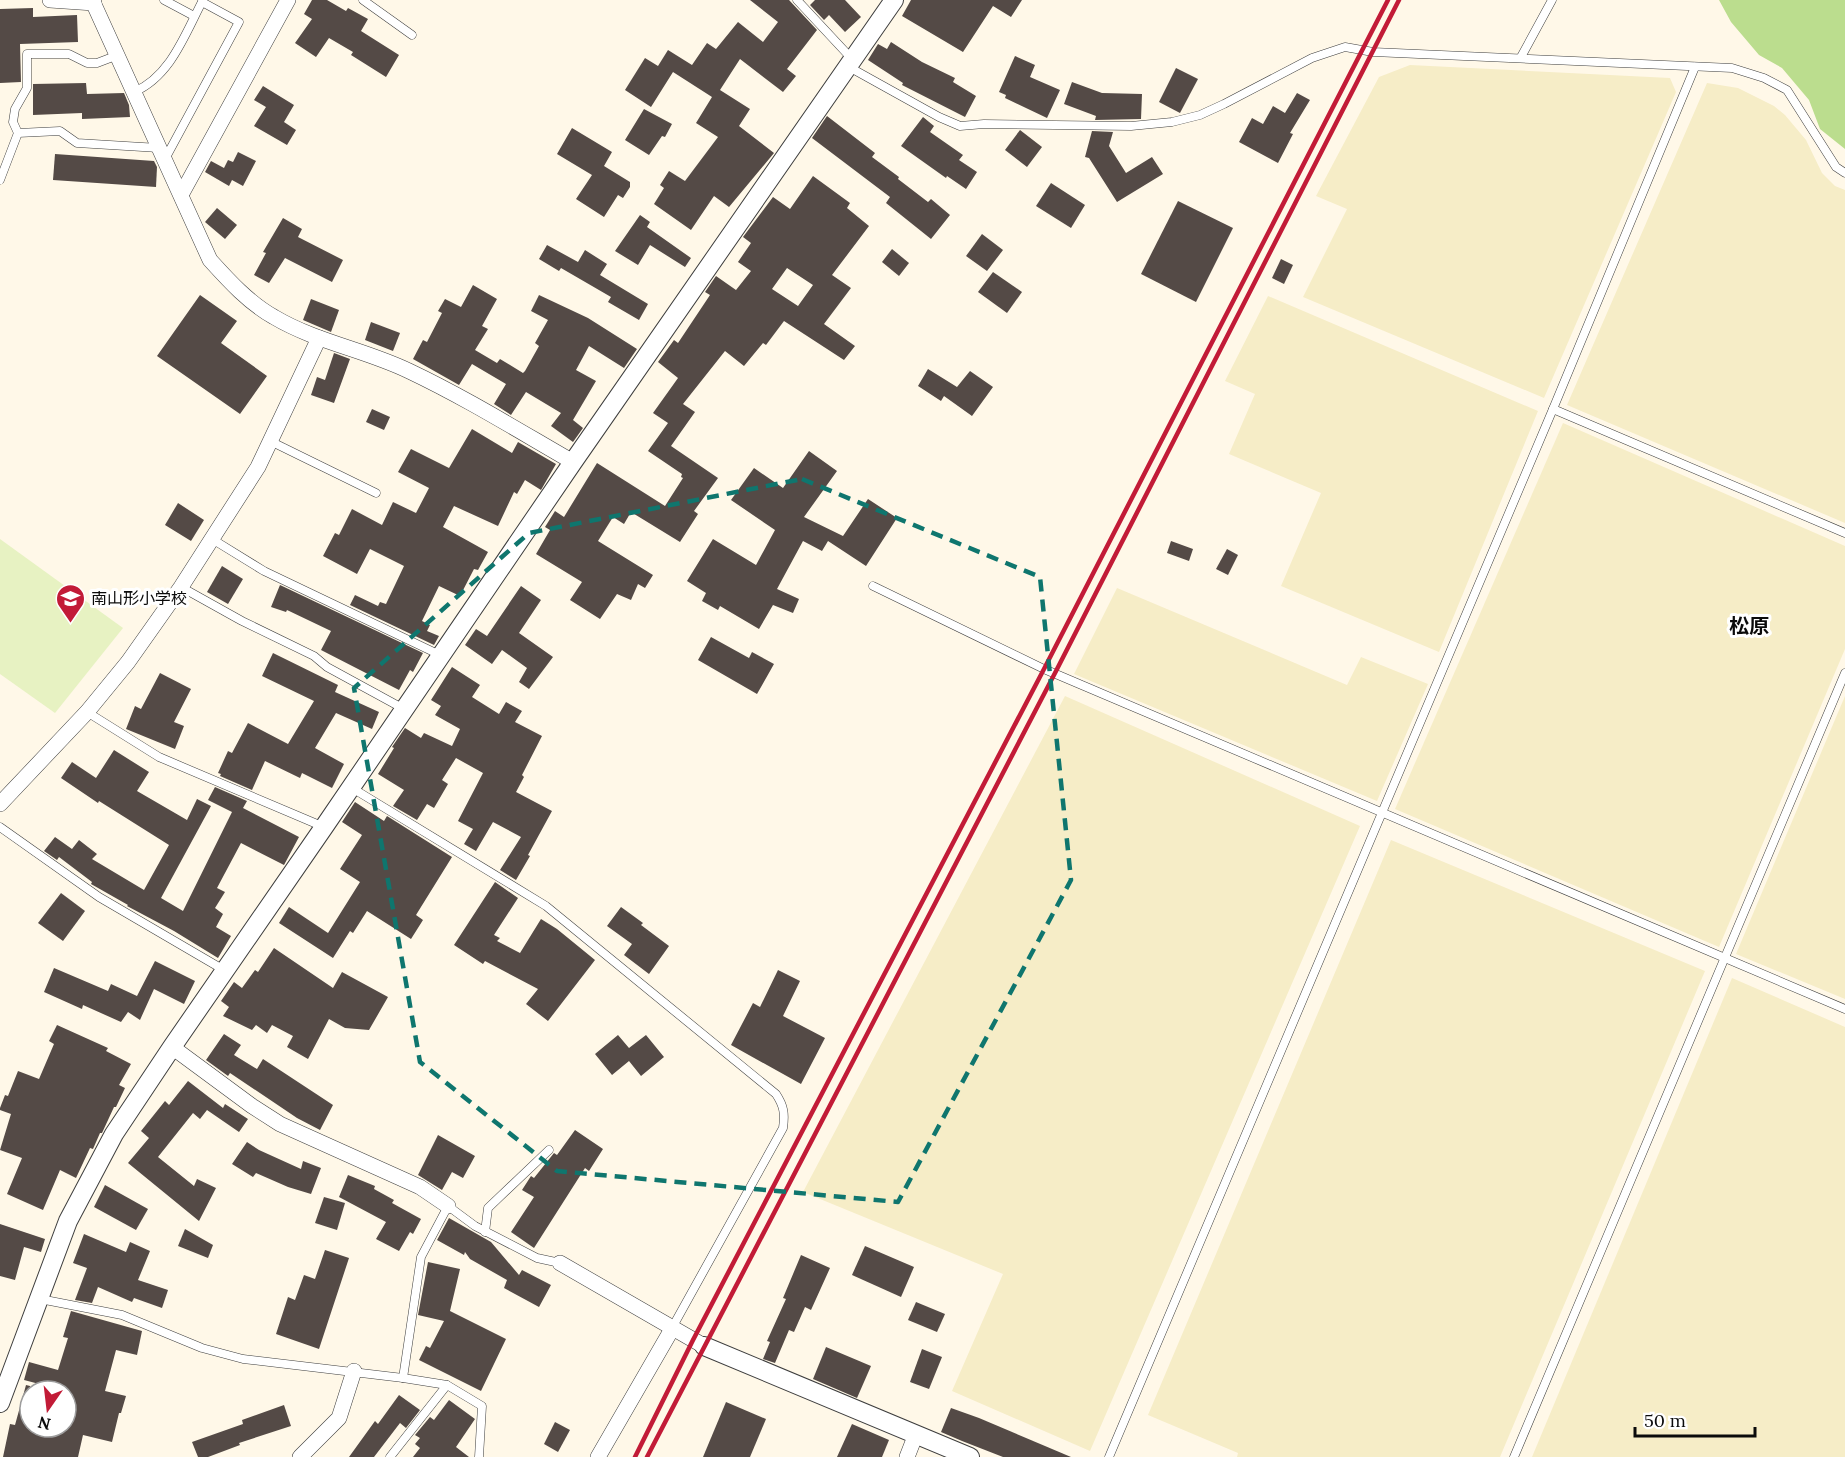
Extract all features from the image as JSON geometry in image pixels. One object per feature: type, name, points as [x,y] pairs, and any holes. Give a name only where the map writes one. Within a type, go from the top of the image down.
[{"type":"street","points":[[50,0],[93,2],[210,260],[250,300],[274,317],[319,338],[406,369],[573,462]]},
{"type":"street","points":[[181,195],[288,0]]},
{"type":"street","points":[[2,1394],[68,1221],[114,1134],[171,1047],[440,655],[894,0]]},
{"type":"street","points":[[0,804],[87,712],[128,662],[181,587],[258,466],[319,338]]},
{"type":"street","points":[[171,1047],[280,1124],[420,1187],[447,1206]]},
{"type":"street","points":[[560,1263],[704,1346],[970,1457]]},
{"type":"street","points":[[598,1457],[672,1329]]},
{"type":"street","points":[[300,1457],[339,1418],[354,1371]]},
{"type":"street","points":[[907,1457],[916,1434]]},
{"type":"lane","points":[[164,0],[194,16]]},
{"type":"lane","points":[[363,0],[412,35]]},
{"type":"lane","points":[[797,0],[850,63],[939,117],[960,126],[984,124],[1131,126],[1172,122],[1200,115],[1312,58],[1345,47],[1372,52],[1732,68],[1764,78],[1787,90],[1836,167],[1845,172]]},
{"type":"lane","points":[[1521,57],[1552,0]]},
{"type":"lane","points":[[18,133],[60,131],[77,143],[162,153],[239,22],[203,1],[165,69],[149,85],[134,92]]},
{"type":"lane","points":[[0,180],[18,133],[13,122],[15,109],[27,88],[27,54],[69,54],[87,63],[98,63],[118,56]]},
{"type":"lane","points":[[1109,1457],[1553,409],[1695,67]]},
{"type":"lane","points":[[1553,409],[1845,533]]},
{"type":"lane","points":[[270,441],[376,493]]},
{"type":"lane","points":[[212,539],[264,571],[440,655]]},
{"type":"lane","points":[[873,586],[1044,669],[1845,1009]]},
{"type":"lane","points":[[181,587],[242,621],[314,656],[327,667],[404,708]]},
{"type":"lane","points":[[1514,1457],[1845,673]]},
{"type":"lane","points":[[87,712],[159,756],[324,827]]},
{"type":"lane","points":[[350,788],[546,906],[776,1094],[783,1104],[785,1114],[783,1128],[672,1329]]},
{"type":"lane","points":[[0,827],[99,897],[225,970]]},
{"type":"lane","points":[[485,1232],[488,1208],[549,1150]]},
{"type":"lane","points":[[403,1378],[421,1257],[447,1206],[485,1232],[537,1258],[560,1263]]},
{"type":"lane","points":[[39,1299],[122,1315],[202,1348],[243,1359],[354,1371],[447,1385],[482,1406],[479,1457]]},
{"type":"lane","points":[[390,1457],[447,1385]]},
{"type":"highlighted area","points":[[802,479],[1040,577],[1071,880],[898,1202],[557,1171],[420,1062],[354,688],[529,533]]},
{"type":"shaded area","points":[[1410,65],[1670,78],[1676,92],[1544,398],[1303,297],[1347,209],[1316,196],[1379,77]]},
{"type":"shaded area","points":[[1707,83],[1738,88],[1774,106],[1785,115],[1806,140],[1822,173],[1835,186],[1845,190],[1845,523],[1567,405]]},
{"type":"shaded area","points":[[1268,296],[1538,411],[1439,652],[1281,586],[1321,493],[1229,454],[1255,394],[1225,381]]},
{"type":"shaded area","points":[[1563,423],[1845,546],[1845,649],[1719,947],[1395,809]]},
{"type":"shaded area","points":[[1117,588],[1347,685],[1361,657],[1428,684],[1377,801],[1074,674]]},
{"type":"shaded area","points":[[1065,696],[1360,826],[1090,1451],[952,1391],[1003,1274],[803,1192]]},
{"type":"shaded area","points":[[1845,696],[1845,999],[1736,954]]},
{"type":"shaded area","points":[[1391,840],[1705,971],[1500,1457],[1237,1457],[1238,1453],[1148,1415]]},
{"type":"shaded area","points":[[1732,978],[1845,1027],[1845,1457],[1532,1457]]},
{"type":"green space","points":[[1719,0],[1845,0],[1845,149],[1820,129],[1809,100],[1782,68],[1759,55],[1731,22]]},
{"type":"green space","name":"南山形小学校","points":[[0,539],[123,628],[55,713],[0,674]]},
{"type":"building","points":[[312,0],[327,0],[346,11],[348,8],[368,19],[361,31],[399,55],[386,77],[351,55],[353,52],[329,38],[316,57],[295,43],[312,19],[304,14]]},
{"type":"building","points":[[750,0],[789,0],[817,30],[787,69],[796,76],[783,92],[740,59],[720,90],[750,109],[739,126],[774,153],[729,207],[714,196],[691,230],[654,204],[664,188],[660,185],[669,171],[685,181],[718,137],[696,123],[712,97],[673,72],[651,107],[625,90],[645,58],[658,66],[668,50],[692,65],[707,43],[716,49],[738,22],[763,42],[778,22]]},
{"type":"building","points":[[815,0],[845,0],[861,17],[845,32],[829,15],[824,20],[810,5]]},
{"type":"building","points":[[911,0],[1022,0],[1011,17],[993,6],[963,52],[902,16]]},
{"type":"building","points":[[33,8],[33,17],[77,15],[78,42],[20,44],[21,82],[0,83],[0,9]]},
{"type":"building","points":[[891,42],[922,62],[955,78],[953,82],[976,96],[965,117],[902,85],[903,83],[868,60],[878,44],[887,49]]},
{"type":"building","points":[[1015,56],[1035,65],[1030,77],[1060,90],[1047,118],[1005,98],[1006,95],[999,92]]},
{"type":"building","points":[[1176,68],[1198,79],[1180,113],[1159,102]]},
{"type":"building","points":[[1072,82],[1102,93],[1142,94],[1141,119],[1095,120],[1096,116],[1064,104]]},
{"type":"building","points":[[86,83],[87,94],[124,93],[129,105],[130,117],[82,119],[82,113],[33,115],[33,84]]},
{"type":"building","points":[[263,86],[294,105],[284,122],[296,130],[287,145],[254,126],[266,107],[254,100]]},
{"type":"building","points":[[1297,93],[1310,100],[1290,133],[1293,134],[1278,163],[1239,142],[1252,118],[1263,124],[1273,106],[1285,113]]},
{"type":"building","points":[[644,109],[672,124],[665,137],[662,136],[649,155],[625,140]]},
{"type":"building","points":[[827,116],[875,153],[872,157],[899,177],[898,179],[928,202],[931,199],[950,215],[931,239],[886,203],[890,197],[812,138]]},
{"type":"building","points":[[923,117],[934,126],[930,132],[963,155],[959,160],[977,172],[966,189],[947,176],[946,178],[901,146]]},
{"type":"building","points":[[572,128],[612,152],[604,166],[630,182],[630,187],[623,198],[618,195],[604,217],[576,199],[592,175],[557,154]]},
{"type":"building","points":[[1020,130],[1042,147],[1027,167],[1005,150]]},
{"type":"building","points":[[1092,131],[1113,132],[1109,146],[1126,173],[1152,157],[1163,174],[1117,202],[1089,158],[1085,157]]},
{"type":"building","points":[[238,152],[256,161],[243,186],[232,180],[229,186],[205,172],[211,161],[224,168],[228,160],[233,162]]},
{"type":"building","points":[[55,154],[154,161],[157,167],[156,187],[53,180]]},
{"type":"building","points":[[813,176],[850,203],[847,208],[869,226],[832,275],[851,288],[824,324],[855,346],[844,360],[784,321],[766,345],[763,343],[744,366],[725,351],[683,404],[695,412],[671,446],[718,478],[694,511],[698,514],[680,542],[631,512],[624,524],[613,517],[598,541],[653,575],[645,588],[638,584],[631,600],[617,594],[600,619],[570,600],[582,582],[536,554],[550,530],[545,527],[555,511],[564,517],[597,463],[665,506],[683,478],[682,474],[648,451],[668,423],[653,413],[678,378],[658,362],[674,340],[678,343],[710,295],[705,292],[716,276],[736,290],[751,271],[738,262],[751,243],[743,237],[773,197],[790,209]],"holes":[[[787,268],[813,285],[798,306],[772,289]]]},
{"type":"building","points":[[1051,183],[1085,205],[1071,228],[1036,206]]},
{"type":"building","points":[[1178,201],[1233,228],[1196,302],[1141,274]]},
{"type":"building","points":[[217,208],[237,225],[225,239],[205,222]]},
{"type":"building","points":[[640,215],[650,222],[647,227],[691,258],[685,267],[650,245],[638,265],[615,251]]},
{"type":"building","points":[[283,218],[302,229],[298,237],[343,260],[332,282],[285,258],[269,283],[254,275],[266,253],[263,252]]},
{"type":"building","points":[[982,234],[1003,250],[987,271],[966,256]]},
{"type":"building","points":[[547,245],[578,262],[585,250],[607,264],[600,275],[648,304],[639,320],[608,302],[611,297],[561,268],[559,271],[539,259]]},
{"type":"building","points":[[892,249],[909,263],[899,276],[882,262]]},
{"type":"building","points":[[1281,259],[1293,265],[1284,284],[1272,278]]},
{"type":"building","points":[[993,272],[1022,292],[1007,313],[978,292]]},
{"type":"building","points":[[473,285],[497,299],[482,326],[488,329],[475,350],[497,363],[500,359],[523,373],[525,371],[539,346],[535,343],[548,320],[531,311],[539,295],[588,318],[637,349],[624,368],[589,346],[576,370],[596,381],[573,420],[583,428],[573,442],[551,426],[561,413],[526,392],[511,415],[494,404],[506,384],[472,364],[459,385],[413,359],[423,340],[427,342],[442,313],[438,311],[445,299],[461,307]]},
{"type":"building","points":[[200,295],[237,321],[221,343],[267,376],[240,414],[157,356]]},
{"type":"building","points":[[311,299],[339,310],[331,332],[303,320]]},
{"type":"building","points":[[371,322],[400,333],[393,351],[365,340]]},
{"type":"building","points":[[334,353],[350,359],[334,403],[311,395],[317,377],[325,380]]},
{"type":"building","points":[[928,369],[957,387],[970,371],[993,387],[972,416],[944,396],[941,401],[918,386]]},
{"type":"building","points":[[372,409],[390,417],[384,430],[366,422]]},
{"type":"building","points":[[472,429],[512,453],[518,442],[556,464],[541,490],[525,480],[517,494],[514,492],[498,526],[454,506],[443,527],[488,552],[478,570],[474,569],[460,596],[439,586],[422,621],[430,625],[427,631],[439,636],[434,645],[350,605],[355,595],[378,606],[380,602],[386,604],[404,566],[370,549],[357,574],[323,556],[335,533],[339,535],[352,509],[382,525],[393,502],[416,513],[429,488],[398,472],[411,449],[449,468]]},
{"type":"building","points":[[809,451],[837,471],[804,517],[843,536],[868,499],[897,518],[866,566],[828,541],[822,551],[803,541],[777,589],[799,599],[793,613],[773,605],[759,629],[720,606],[718,610],[702,601],[706,593],[687,581],[713,539],[756,565],[775,530],[731,500],[754,468],[783,488]]},
{"type":"building","points":[[178,503],[204,520],[191,541],[165,525]]},
{"type":"building","points":[[1171,541],[1193,549],[1189,561],[1167,553]]},
{"type":"building","points":[[1227,549],[1238,555],[1228,575],[1216,569]]},
{"type":"building","points":[[222,566],[243,579],[228,604],[207,592]]},
{"type":"building","points":[[280,585],[423,653],[413,672],[410,670],[399,690],[321,650],[331,631],[287,610],[286,612],[271,607]]},
{"type":"building","points":[[521,586],[541,600],[519,633],[553,657],[529,689],[519,682],[527,668],[502,650],[492,664],[465,645],[476,629],[487,636]]},
{"type":"building","points":[[711,637],[749,658],[752,652],[774,664],[757,694],[698,660]]},
{"type":"building","points":[[273,653],[338,685],[335,692],[379,712],[372,729],[336,713],[315,748],[344,764],[332,788],[302,773],[300,778],[265,761],[252,790],[218,773],[228,751],[232,753],[248,723],[288,744],[314,701],[262,676]]},
{"type":"building","points":[[452,667],[480,685],[472,697],[499,714],[506,702],[522,711],[515,722],[542,736],[516,792],[552,811],[516,880],[500,870],[521,837],[493,822],[476,851],[464,844],[473,829],[458,821],[483,773],[456,758],[442,780],[448,784],[434,808],[427,804],[417,820],[393,806],[404,790],[378,774],[405,728],[421,738],[424,733],[452,746],[460,729],[435,715],[441,706],[431,700]]},
{"type":"building","points":[[160,673],[191,689],[174,722],[184,726],[175,749],[126,729],[135,706],[141,709]]},
{"type":"building","points":[[114,750],[149,772],[137,791],[187,820],[197,799],[211,806],[161,898],[183,911],[232,812],[208,800],[215,787],[247,801],[243,808],[299,837],[284,865],[241,843],[217,888],[225,892],[215,908],[223,914],[216,927],[231,936],[218,958],[91,884],[92,882],[59,857],[57,860],[44,851],[55,837],[72,849],[79,840],[97,854],[92,859],[144,890],[169,845],[61,778],[72,762],[96,778]]},
{"type":"building","points":[[355,802],[384,821],[387,816],[452,857],[416,915],[423,920],[411,939],[367,911],[353,933],[350,931],[333,958],[279,923],[289,907],[328,933],[360,882],[340,869],[362,835],[342,822]]},
{"type":"building","points":[[495,882],[518,898],[494,935],[500,938],[497,941],[520,953],[541,919],[595,960],[548,1021],[526,1004],[538,989],[485,961],[483,964],[454,945]]},
{"type":"building","points":[[61,893],[85,911],[63,941],[38,923]]},
{"type":"building","points":[[621,907],[669,946],[649,974],[624,955],[632,944],[607,926]]},
{"type":"building","points":[[274,948],[333,988],[342,972],[388,997],[369,1030],[345,1028],[329,1019],[308,1059],[287,1047],[293,1036],[272,1025],[267,1033],[256,1025],[252,1030],[223,1016],[229,1007],[221,1001],[234,982],[242,988],[255,970],[258,972]]},
{"type":"building","points":[[155,961],[195,981],[184,1004],[154,989],[140,1020],[128,1012],[121,1022],[83,1005],[82,1009],[44,992],[54,968],[108,991],[111,984],[137,996]]},
{"type":"building","points":[[778,970],[800,981],[783,1016],[825,1038],[801,1084],[731,1045],[753,1003],[760,1007]]},
{"type":"building","points":[[57,1025],[108,1048],[106,1051],[131,1064],[119,1085],[125,1088],[116,1107],[93,1149],[90,1148],[76,1178],[60,1170],[43,1210],[7,1194],[22,1158],[0,1150],[11,1114],[0,1108],[5,1095],[8,1096],[18,1071],[39,1079],[54,1044],[49,1041]]},
{"type":"building","points":[[224,1034],[241,1045],[234,1055],[257,1069],[263,1059],[333,1105],[320,1130],[297,1118],[230,1073],[228,1076],[206,1060]]},
{"type":"building","points":[[618,1035],[629,1048],[646,1035],[664,1057],[641,1076],[629,1061],[612,1075],[595,1054]]},
{"type":"building","points":[[188,1081],[223,1108],[225,1104],[248,1119],[239,1132],[207,1110],[200,1119],[193,1113],[158,1157],[194,1186],[197,1179],[216,1188],[199,1221],[128,1163],[149,1138],[141,1131],[165,1101],[169,1105]]},
{"type":"building","points":[[575,1130],[603,1149],[589,1171],[585,1168],[534,1248],[511,1232],[534,1197],[522,1190],[531,1176],[534,1178],[554,1153],[557,1155]]},
{"type":"building","points":[[438,1135],[475,1156],[463,1178],[452,1172],[442,1190],[418,1175]]},
{"type":"building","points":[[247,1142],[301,1169],[303,1161],[321,1168],[311,1194],[256,1173],[253,1177],[232,1164]]},
{"type":"building","points":[[348,1175],[375,1186],[374,1189],[394,1200],[392,1203],[421,1219],[413,1234],[410,1232],[399,1251],[376,1239],[386,1222],[339,1197]]},
{"type":"building","points":[[105,1185],[148,1209],[136,1230],[94,1207]]},
{"type":"building","points":[[324,1197],[345,1203],[337,1230],[315,1223]]},
{"type":"building","points":[[449,1218],[491,1242],[519,1275],[522,1270],[551,1285],[539,1307],[504,1288],[507,1280],[470,1259],[465,1252],[464,1255],[437,1240]]},
{"type":"building","points":[[0,1224],[45,1239],[41,1252],[24,1247],[15,1280],[0,1276]]},
{"type":"building","points":[[185,1229],[213,1245],[208,1258],[178,1246]]},
{"type":"building","points":[[84,1234],[126,1252],[130,1242],[150,1251],[138,1280],[168,1290],[162,1308],[134,1298],[132,1302],[98,1287],[92,1303],[75,1300],[87,1268],[73,1263]]},
{"type":"building","points":[[865,1246],[914,1267],[901,1297],[852,1275]]},
{"type":"building","points":[[325,1250],[349,1258],[319,1349],[276,1334],[288,1297],[295,1300],[304,1275],[315,1279]]},
{"type":"building","points":[[801,1255],[830,1268],[811,1310],[805,1307],[794,1332],[789,1330],[775,1363],[763,1359],[770,1342],[767,1341],[786,1299],[783,1298]]},
{"type":"building","points":[[428,1262],[460,1269],[450,1311],[506,1339],[481,1391],[419,1360],[426,1346],[430,1348],[444,1321],[418,1315]]},
{"type":"building","points":[[916,1302],[945,1314],[937,1332],[908,1320]]},
{"type":"building","points":[[71,1311],[142,1331],[137,1355],[116,1350],[105,1391],[126,1396],[112,1442],[83,1435],[78,1457],[3,1457],[10,1424],[15,1425],[18,1414],[18,1439],[78,1439],[78,1379],[24,1379],[29,1362],[58,1370],[68,1338],[63,1337]]},
{"type":"building","points":[[826,1347],[871,1366],[857,1398],[813,1379]]},
{"type":"building","points":[[922,1349],[942,1357],[929,1389],[910,1382]]},
{"type":"building","points":[[399,1395],[420,1410],[406,1428],[400,1423],[374,1457],[349,1457],[375,1421],[378,1424]]},
{"type":"building","points":[[449,1400],[475,1419],[456,1447],[469,1457],[413,1457],[420,1448],[415,1444],[420,1438],[415,1435],[430,1417],[434,1420]]},
{"type":"building","points":[[726,1402],[766,1419],[750,1457],[703,1457]]},
{"type":"building","points":[[284,1405],[291,1426],[239,1443],[240,1445],[208,1457],[198,1457],[192,1442],[243,1424],[242,1420]]},
{"type":"building","points":[[951,1408],[1071,1457],[1003,1457],[962,1441],[941,1432]]},
{"type":"building","points":[[555,1422],[570,1430],[558,1452],[544,1444]]},
{"type":"building","points":[[852,1424],[889,1440],[882,1457],[837,1457]]},
{"type":"railway","points":[[635,1457],[693,1340],[1044,669],[1388,0]]},
{"type":"railway","points":[[647,1457],[1055,673],[1399,0]]},
{"type":"place","name":"南山形小学校","points":[[70,624]]},
{"type":"district","name":"松原","points":[[1749,625]]}]
